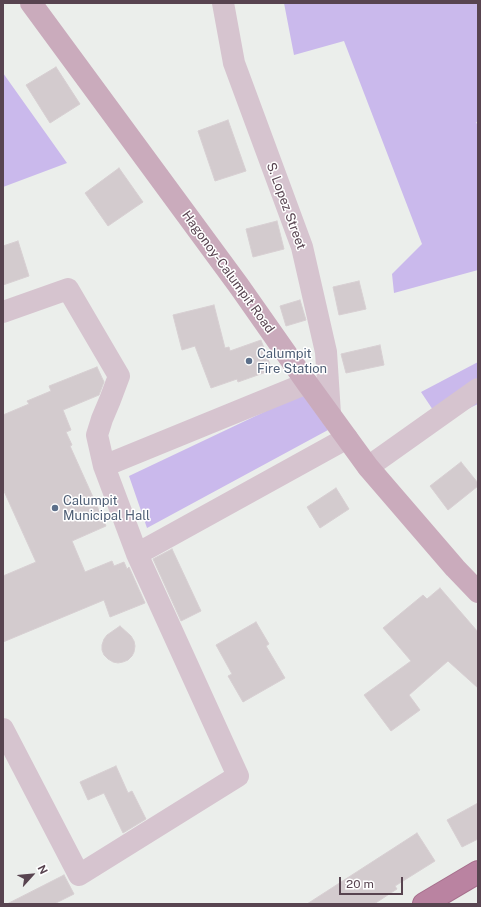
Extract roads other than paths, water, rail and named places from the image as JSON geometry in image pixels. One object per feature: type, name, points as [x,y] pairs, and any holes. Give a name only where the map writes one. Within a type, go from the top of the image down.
[{"type":"highway","points":[[424,904],[478,872]]},
{"type":"main road","name":"Hagonoy-Calumpit Road","points":[[31,3],[239,286],[368,467],[455,568],[478,592]]},
{"type":"street","name":"S. Lopez Street","points":[[223,3],[234,63],[302,247],[326,352],[330,414]]},
{"type":"street","points":[[3,312],[68,289],[119,376],[97,435],[104,466],[137,554],[238,776],[79,875],[3,729]]},
{"type":"street","points":[[104,466],[307,383]]},
{"type":"street","points":[[368,467],[478,389]]},
{"type":"street","points":[[137,554],[347,438]]},
{"type":"place","name":"Calumpit Fire Station","points":[[249,361]]},
{"type":"place","name":"Calumpit Municipal Hall","points":[[55,508]]}]
